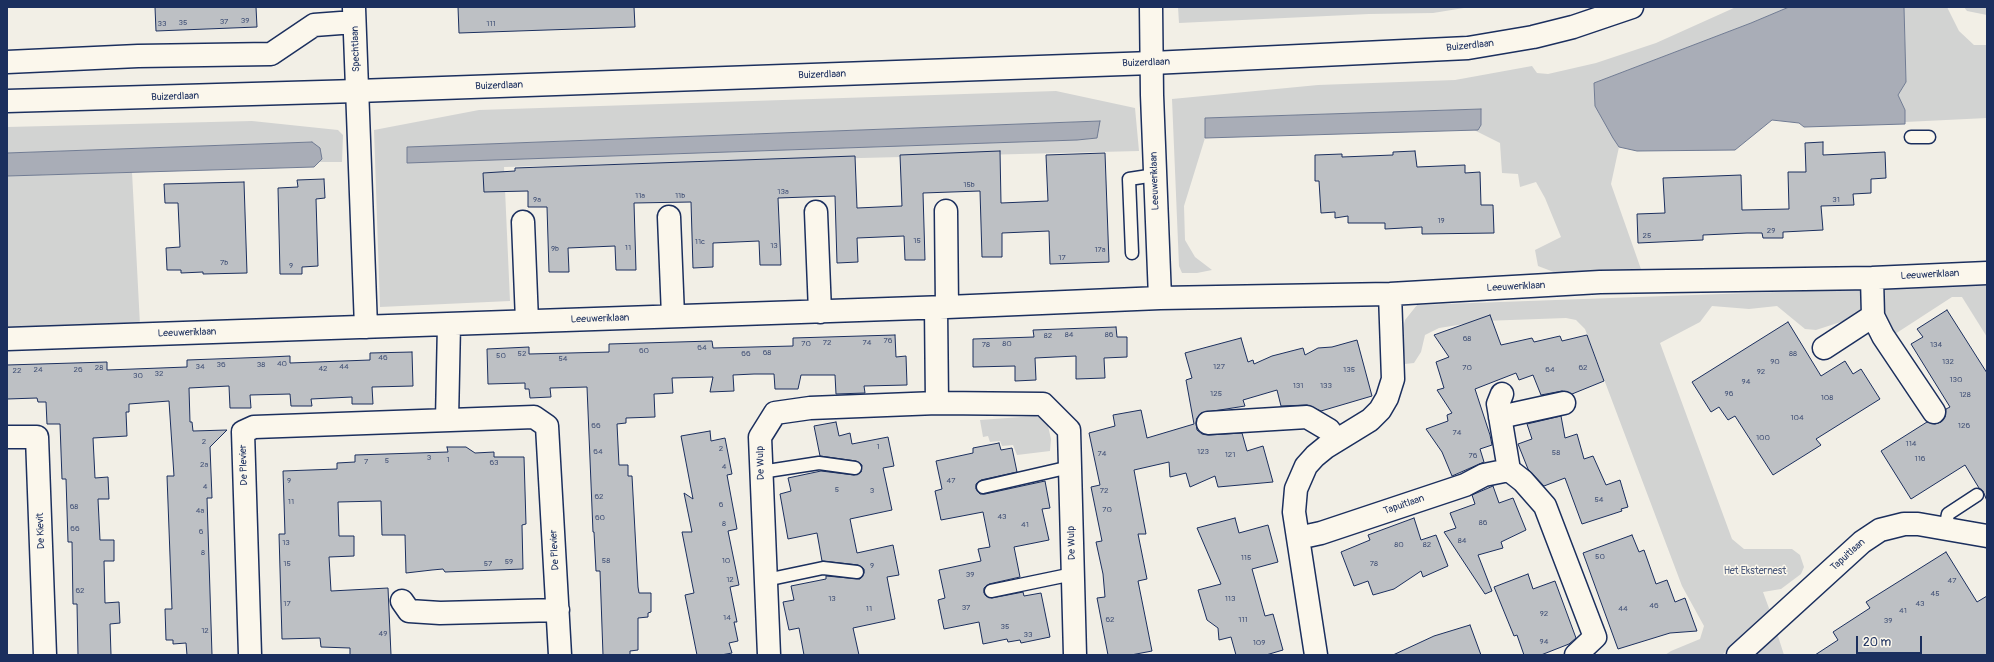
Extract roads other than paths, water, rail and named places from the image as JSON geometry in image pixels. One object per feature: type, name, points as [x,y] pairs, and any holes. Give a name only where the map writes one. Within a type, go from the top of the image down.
[{"type":"street","name":"Leeuweriklaan","points":[[1151,7],[1160,298]]},
{"type":"street","name":"Buizerdlaan","points":[[7,101],[357,92],[1152,63],[1468,48],[1533,37],[1573,27],[1632,7]]},
{"type":"street","points":[[7,62],[130,57],[271,54],[314,25],[354,15]]},
{"type":"street","name":"Spechtlaan","points":[[354,15],[357,92]]},
{"type":"street","points":[[357,92],[366,327]]},
{"type":"street","points":[[937,403],[946,211]]},
{"type":"street","points":[[816,212],[820,312]]},
{"type":"street","points":[[669,217],[673,316]]},
{"type":"street","points":[[524,222],[527,321]]},
{"type":"street","name":"Leeuweriklaan","points":[[7,339],[820,312],[1160,298],[1390,294],[1600,282],[1872,278],[1987,273]]},
{"type":"street","points":[[1872,278],[1874,316],[1883,336],[1934,412]]},
{"type":"street","points":[[1316,655],[1298,538],[1294,500],[1300,478],[1306,466],[1315,456],[1370,420],[1380,410],[1388,398],[1393,379],[1390,294]]},
{"type":"street","points":[[1824,348],[1874,316]]},
{"type":"street","points":[[447,420],[449,324]]},
{"type":"street","points":[[1502,394],[1498,404],[1509,470],[1523,481],[1545,506],[1595,637],[1576,655]]},
{"type":"street","name":"De Wulp","points":[[769,655],[760,437],[775,413],[810,408],[937,403],[1043,404],[1069,430],[1075,655]]},
{"type":"street","points":[[1500,417],[1564,403]]},
{"type":"street","name":"De Plevier","points":[[250,655],[243,432],[254,427],[534,417],[547,426],[560,655]]},
{"type":"street","points":[[1208,423],[1307,417],[1328,430],[1336,441]]},
{"type":"street","name":"De Kievit","points":[[7,438],[37,437],[45,655]]},
{"type":"street","name":"Tapuitlaan","points":[[1298,538],[1321,533],[1465,485],[1484,475],[1509,470]]},
{"type":"street","name":"Tapuitlaan","points":[[1738,655],[1870,536],[1891,526],[1918,524],[1987,536]]},
{"type":"street","points":[[402,601],[409,611],[440,613],[558,610]]},
{"type":"lane","points":[[1910,137],[1929,137]]},
{"type":"lane","points":[[1132,253],[1129,179],[1155,175]]},
{"type":"lane","points":[[761,472],[819,462],[855,468]]},
{"type":"lane","points":[[983,487],[1070,467]]},
{"type":"lane","points":[[1945,529],[1948,514],[1977,495]]},
{"type":"lane","points":[[766,580],[823,568],[857,572]]},
{"type":"lane","points":[[991,591],[1073,574]]},
{"type":"park label","name":"Het Eksternest","points":[[1755,571]]}]
